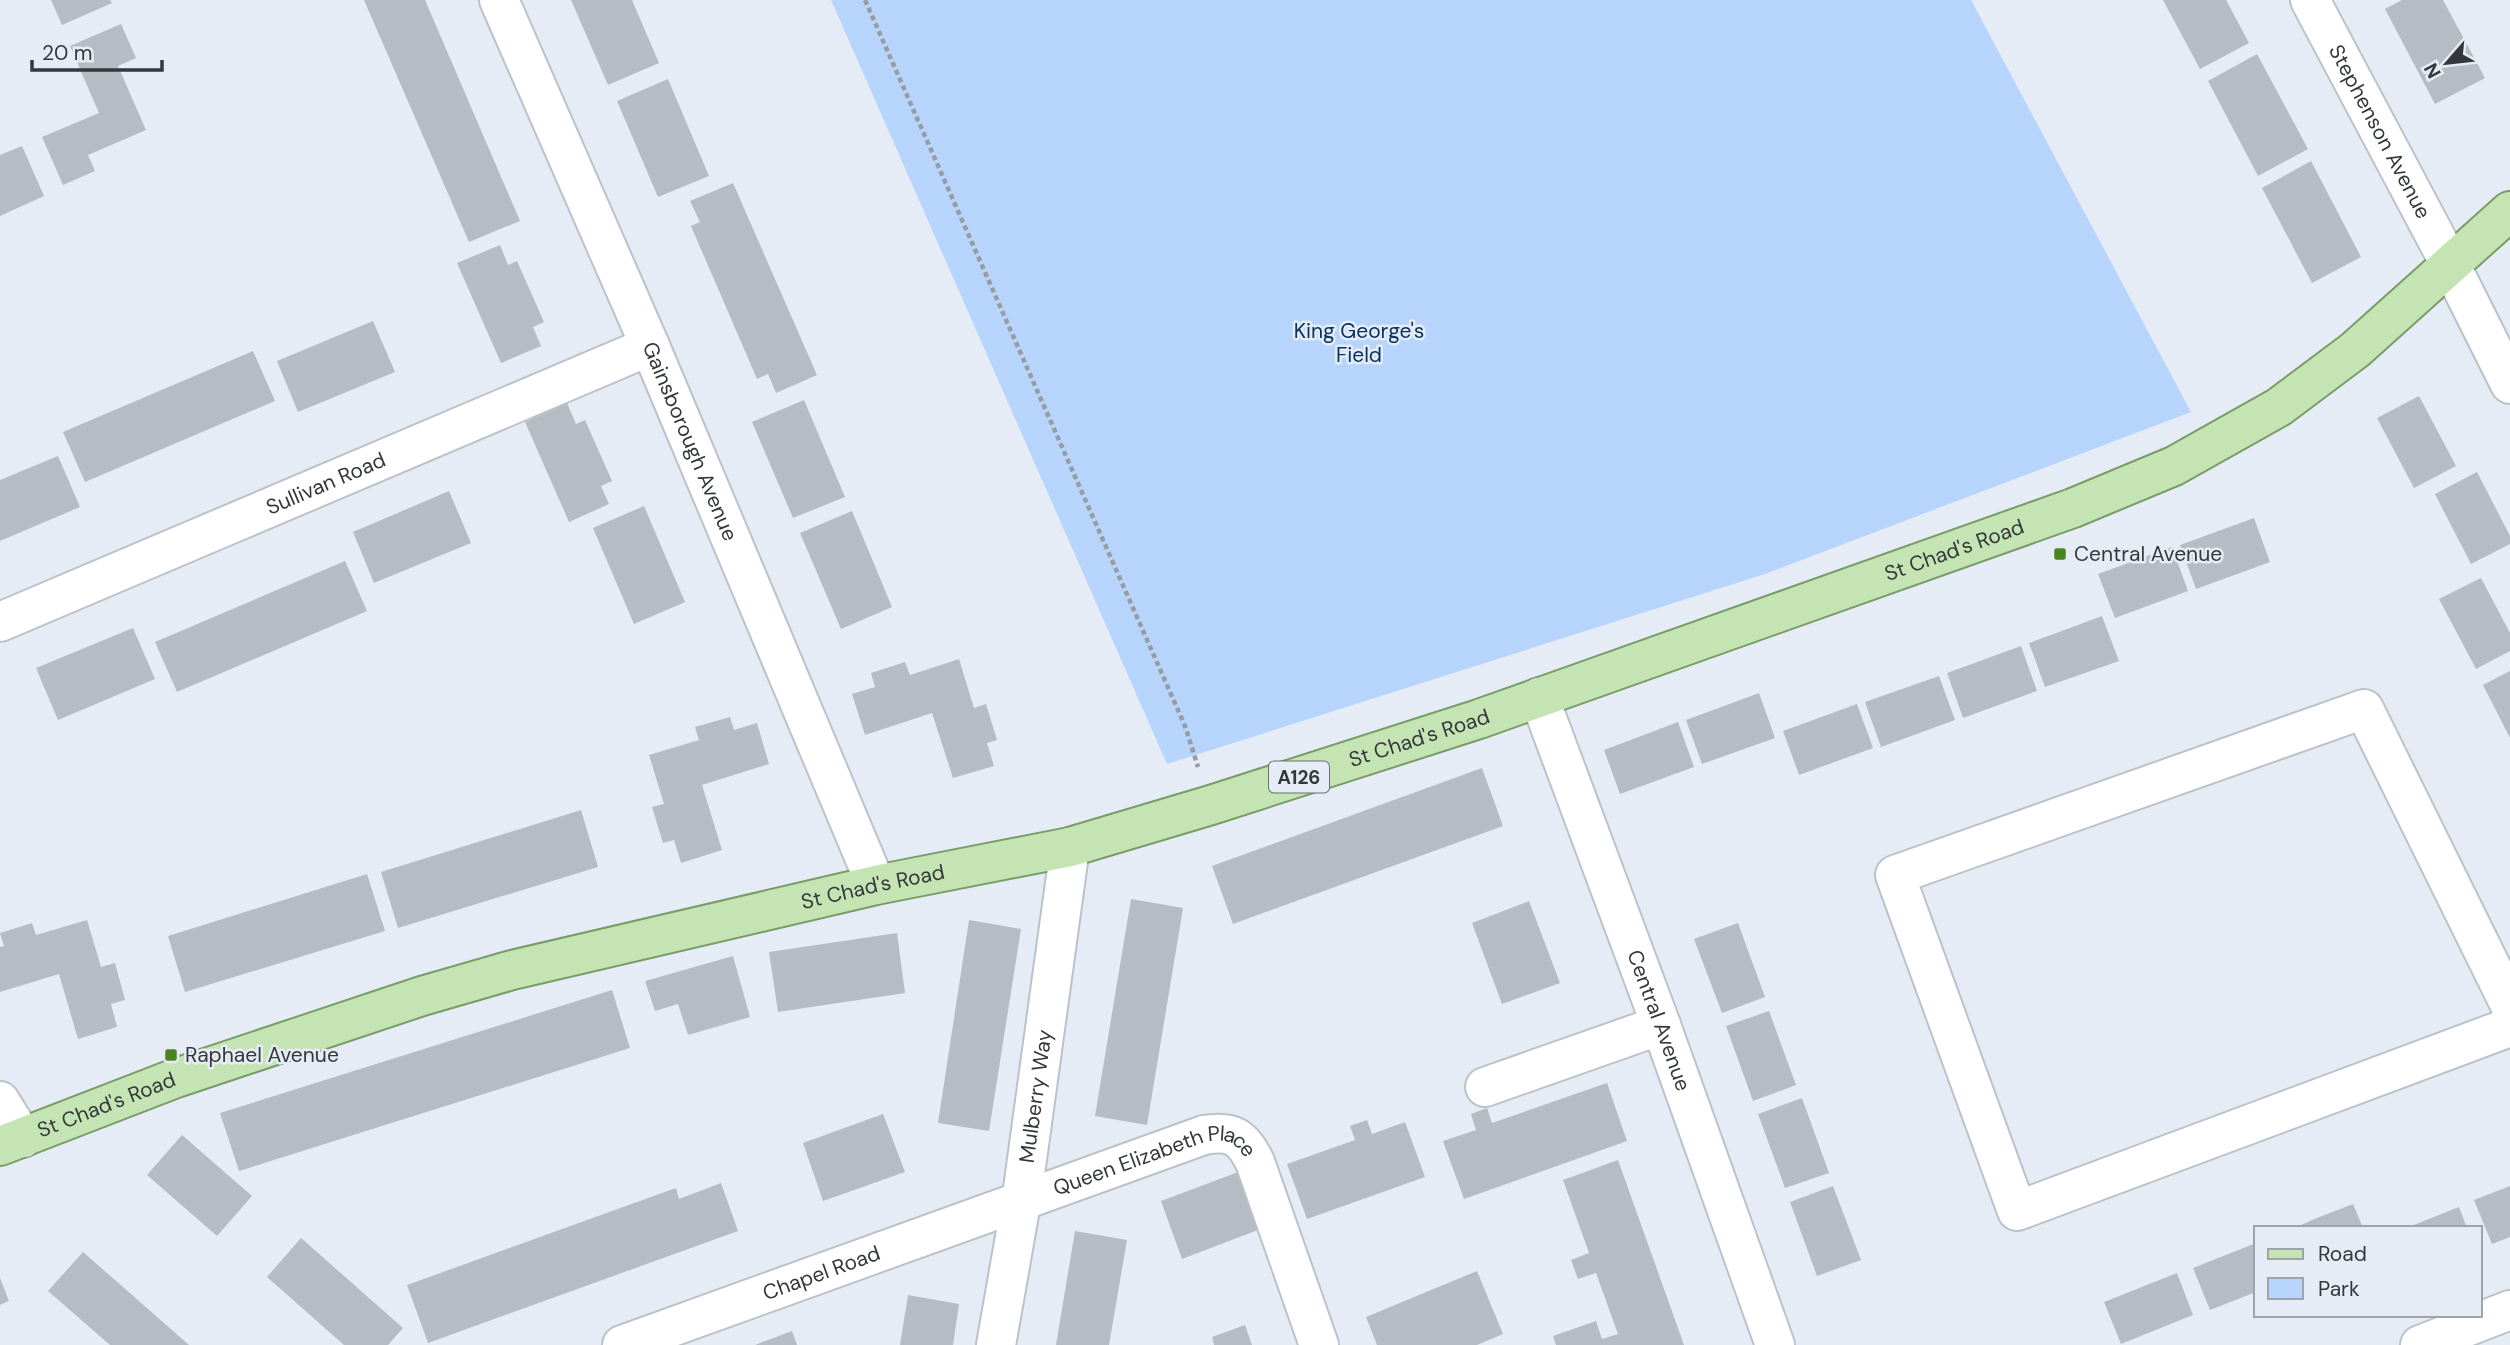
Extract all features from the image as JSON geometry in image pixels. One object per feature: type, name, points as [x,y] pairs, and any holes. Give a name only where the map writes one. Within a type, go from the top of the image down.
[{"type":"main road","name":"St Chad's Road","points":[[11,1142],[176,1078],[422,996],[512,970],[876,885],[1070,846],[1211,805],[1467,723],[2073,508],[2174,466],[2279,407],[2355,350],[2510,211]]},
{"type":"street","name":"Gainsborough Avenue","points":[[499,0],[650,346],[876,885]]},
{"type":"street","name":"Stephenson Avenue","points":[[2310,0],[2450,264],[2510,384]]},
{"type":"street","name":"Sullivan Road","points":[[0,622],[650,346]]},
{"type":"street","name":"Central Avenue","points":[[1539,697],[1661,1025],[1775,1345]]},
{"type":"street","points":[[2510,1005],[2364,709],[1895,875],[2017,1211],[2510,1027]]},
{"type":"street","name":"Mulberry Way","points":[[996,1345],[1021,1203],[1070,846]]},
{"type":"street","points":[[1485,1087],[1661,1025]]},
{"type":"street","points":[[0,1101],[11,1142]]},
{"type":"street","name":"Queen Elizabeth Place","points":[[1021,1203],[1204,1135],[1220,1132],[1234,1136],[1246,1144],[1255,1162],[1319,1345]]},
{"type":"street","name":"Chapel Road","points":[[622,1345],[1021,1203]]},
{"type":"street","points":[[2420,1345],[2510,1310]]},
{"type":"path","points":[[866,0],[1185,726],[1211,805]]},
{"type":"green space","name":"King George's Field","points":[[831,0],[1971,0],[2191,412],[1765,574],[1167,764]]},
{"type":"building","points":[[51,0],[110,0],[112,3],[62,25]]},
{"type":"building","points":[[364,0],[425,0],[520,221],[469,242]]},
{"type":"building","points":[[571,0],[632,0],[659,63],[608,85]]},
{"type":"building","points":[[2163,0],[2226,0],[2249,43],[2200,69]]},
{"type":"building","points":[[2402,0],[2443,0],[2485,78],[2435,104],[2385,9]]},
{"type":"building","points":[[121,24],[136,58],[118,66],[146,130],[88,155],[95,171],[63,185],[42,137],[99,113],[70,46]]},
{"type":"building","points":[[2257,54],[2308,149],[2258,176],[2208,81]]},
{"type":"building","points":[[668,79],[709,176],[658,197],[617,101]]},
{"type":"building","points":[[22,146],[44,196],[0,216],[0,155]]},
{"type":"building","points":[[2311,161],[2361,257],[2312,283],[2262,188]]},
{"type":"building","points":[[733,183],[817,375],[776,393],[768,374],[757,379],[691,226],[700,222],[690,201]]},
{"type":"building","points":[[500,245],[508,265],[517,261],[544,322],[533,327],[541,346],[501,363],[457,263]]},
{"type":"building","points":[[373,321],[395,372],[298,412],[277,361]]},
{"type":"building","points":[[253,351],[275,401],[85,482],[63,432]]},
{"type":"building","points":[[2419,396],[2456,466],[2414,488],[2377,418]]},
{"type":"building","points":[[804,400],[845,497],[793,518],[752,422]]},
{"type":"building","points":[[567,403],[576,424],[585,420],[612,481],[601,486],[609,504],[569,522],[525,422]]},
{"type":"building","points":[[58,456],[80,507],[0,541],[0,480]]},
{"type":"building","points":[[2477,472],[2510,536],[2510,544],[2471,564],[2435,494]]},
{"type":"building","points":[[449,491],[471,543],[374,583],[353,532]]},
{"type":"building","points":[[644,506],[685,602],[634,624],[593,528]]},
{"type":"building","points":[[852,511],[892,607],[841,629],[800,533]]},
{"type":"building","points":[[2254,518],[2270,562],[2196,589],[2180,545]]},
{"type":"building","points":[[2172,547],[2188,591],[2115,618],[2098,574]]},
{"type":"building","points":[[345,561],[367,611],[177,692],[155,642]]},
{"type":"building","points":[[2481,578],[2510,633],[2510,651],[2476,669],[2439,599]]},
{"type":"building","points":[[2102,616],[2119,661],[2045,687],[2029,643]]},
{"type":"building","points":[[133,628],[155,679],[58,720],[36,668]]},
{"type":"building","points":[[2021,646],[2037,691],[1963,718],[1947,673]]},
{"type":"building","points":[[959,659],[974,708],[986,704],[997,740],[987,743],[994,766],[953,778],[932,713],[865,735],[852,694],[875,687],[871,673],[905,662],[910,675]]},
{"type":"building","points":[[2510,671],[2510,738],[2483,685]]},
{"type":"building","points":[[1939,676],[1955,720],[1881,747],[1865,702]]},
{"type":"building","points":[[1759,693],[1775,738],[1702,764],[1686,720]]},
{"type":"building","points":[[1857,704],[1873,748],[1799,775],[1783,731]]},
{"type":"building","points":[[730,717],[734,730],[757,723],[769,764],[702,785],[722,850],[681,863],[674,840],[663,843],[652,807],[664,804],[649,755],[699,740],[695,727]]},
{"type":"building","points":[[1678,722],[1694,767],[1620,794],[1604,750]]},
{"type":"building","points":[[1482,768],[1503,826],[1233,924],[1212,866]]},
{"type":"building","points":[[581,810],[598,867],[398,928],[381,872]]},
{"type":"building","points":[[367,874],[385,931],[185,992],[168,936]]},
{"type":"building","points":[[1131,899],[1183,908],[1147,1125],[1095,1116]]},
{"type":"building","points":[[1529,901],[1560,983],[1502,1004],[1472,923]]},
{"type":"building","points":[[87,920],[101,967],[115,963],[125,1000],[111,1004],[117,1027],[78,1039],[59,974],[0,992],[0,947],[4,946],[0,933],[32,923],[36,935]]},
{"type":"building","points":[[969,920],[1021,929],[989,1131],[938,1123]]},
{"type":"building","points":[[1738,923],[1765,997],[1722,1013],[1694,939]]},
{"type":"building","points":[[897,933],[905,993],[778,1012],[769,952]]},
{"type":"building","points":[[733,956],[750,1017],[688,1035],[678,1004],[655,1011],[645,981]]},
{"type":"building","points":[[612,990],[630,1048],[239,1171],[220,1113]]},
{"type":"building","points":[[1769,1011],[1796,1085],[1753,1101],[1726,1026]]},
{"type":"building","points":[[1607,1083],[1627,1141],[1464,1199],[1443,1141],[1476,1130],[1471,1114],[1487,1108],[1492,1123]]},
{"type":"building","points":[[1802,1098],[1829,1173],[1785,1188],[1758,1114]]},
{"type":"building","points":[[883,1114],[905,1172],[823,1201],[803,1143]]},
{"type":"building","points":[[1367,1120],[1372,1134],[1405,1122],[1425,1177],[1307,1219],[1287,1164],[1355,1140],[1350,1126]]},
{"type":"building","points":[[182,1135],[252,1196],[217,1236],[147,1175]]},
{"type":"building","points":[[1618,1160],[1684,1345],[1556,1345],[1553,1336],[1596,1321],[1602,1339],[1618,1334],[1596,1273],[1578,1279],[1571,1260],[1589,1253],[1563,1180]]},
{"type":"building","points":[[1241,1171],[1263,1228],[1182,1259],[1161,1201]]},
{"type":"building","points":[[721,1183],[738,1231],[428,1343],[407,1285],[676,1188],[679,1199]]},
{"type":"building","points":[[1833,1186],[1861,1260],[1817,1276],[1790,1202]]},
{"type":"building","points":[[2510,1186],[2510,1237],[2492,1244],[2474,1200]]},
{"type":"building","points":[[2353,1204],[2362,1226],[2299,1226]]},
{"type":"building","points":[[2459,1207],[2466,1226],[2411,1226]]},
{"type":"building","points":[[1075,1231],[1127,1240],[1109,1345],[1056,1345]]},
{"type":"building","points":[[301,1238],[403,1328],[388,1345],[344,1345],[267,1277]]},
{"type":"building","points":[[2254,1244],[2254,1293],[2210,1310],[2193,1268]]},
{"type":"building","points":[[83,1252],[189,1345],[110,1345],[48,1291]]},
{"type":"building","points":[[1477,1271],[1503,1334],[1477,1345],[1377,1345],[1366,1317]]},
{"type":"building","points":[[2177,1273],[2193,1315],[2121,1344],[2104,1302]]},
{"type":"building","points":[[0,1278],[9,1301],[0,1305]]},
{"type":"building","points":[[908,1295],[959,1304],[953,1345],[900,1345]]},
{"type":"building","points":[[1245,1325],[1252,1345],[1214,1345],[1212,1337]]},
{"type":"building","points":[[792,1331],[797,1345],[755,1345]]},
{"type":"place","name":"Central Avenue","points":[[2060,554]]},
{"type":"place","name":"Raphael Avenue","points":[[171,1055]]}]
